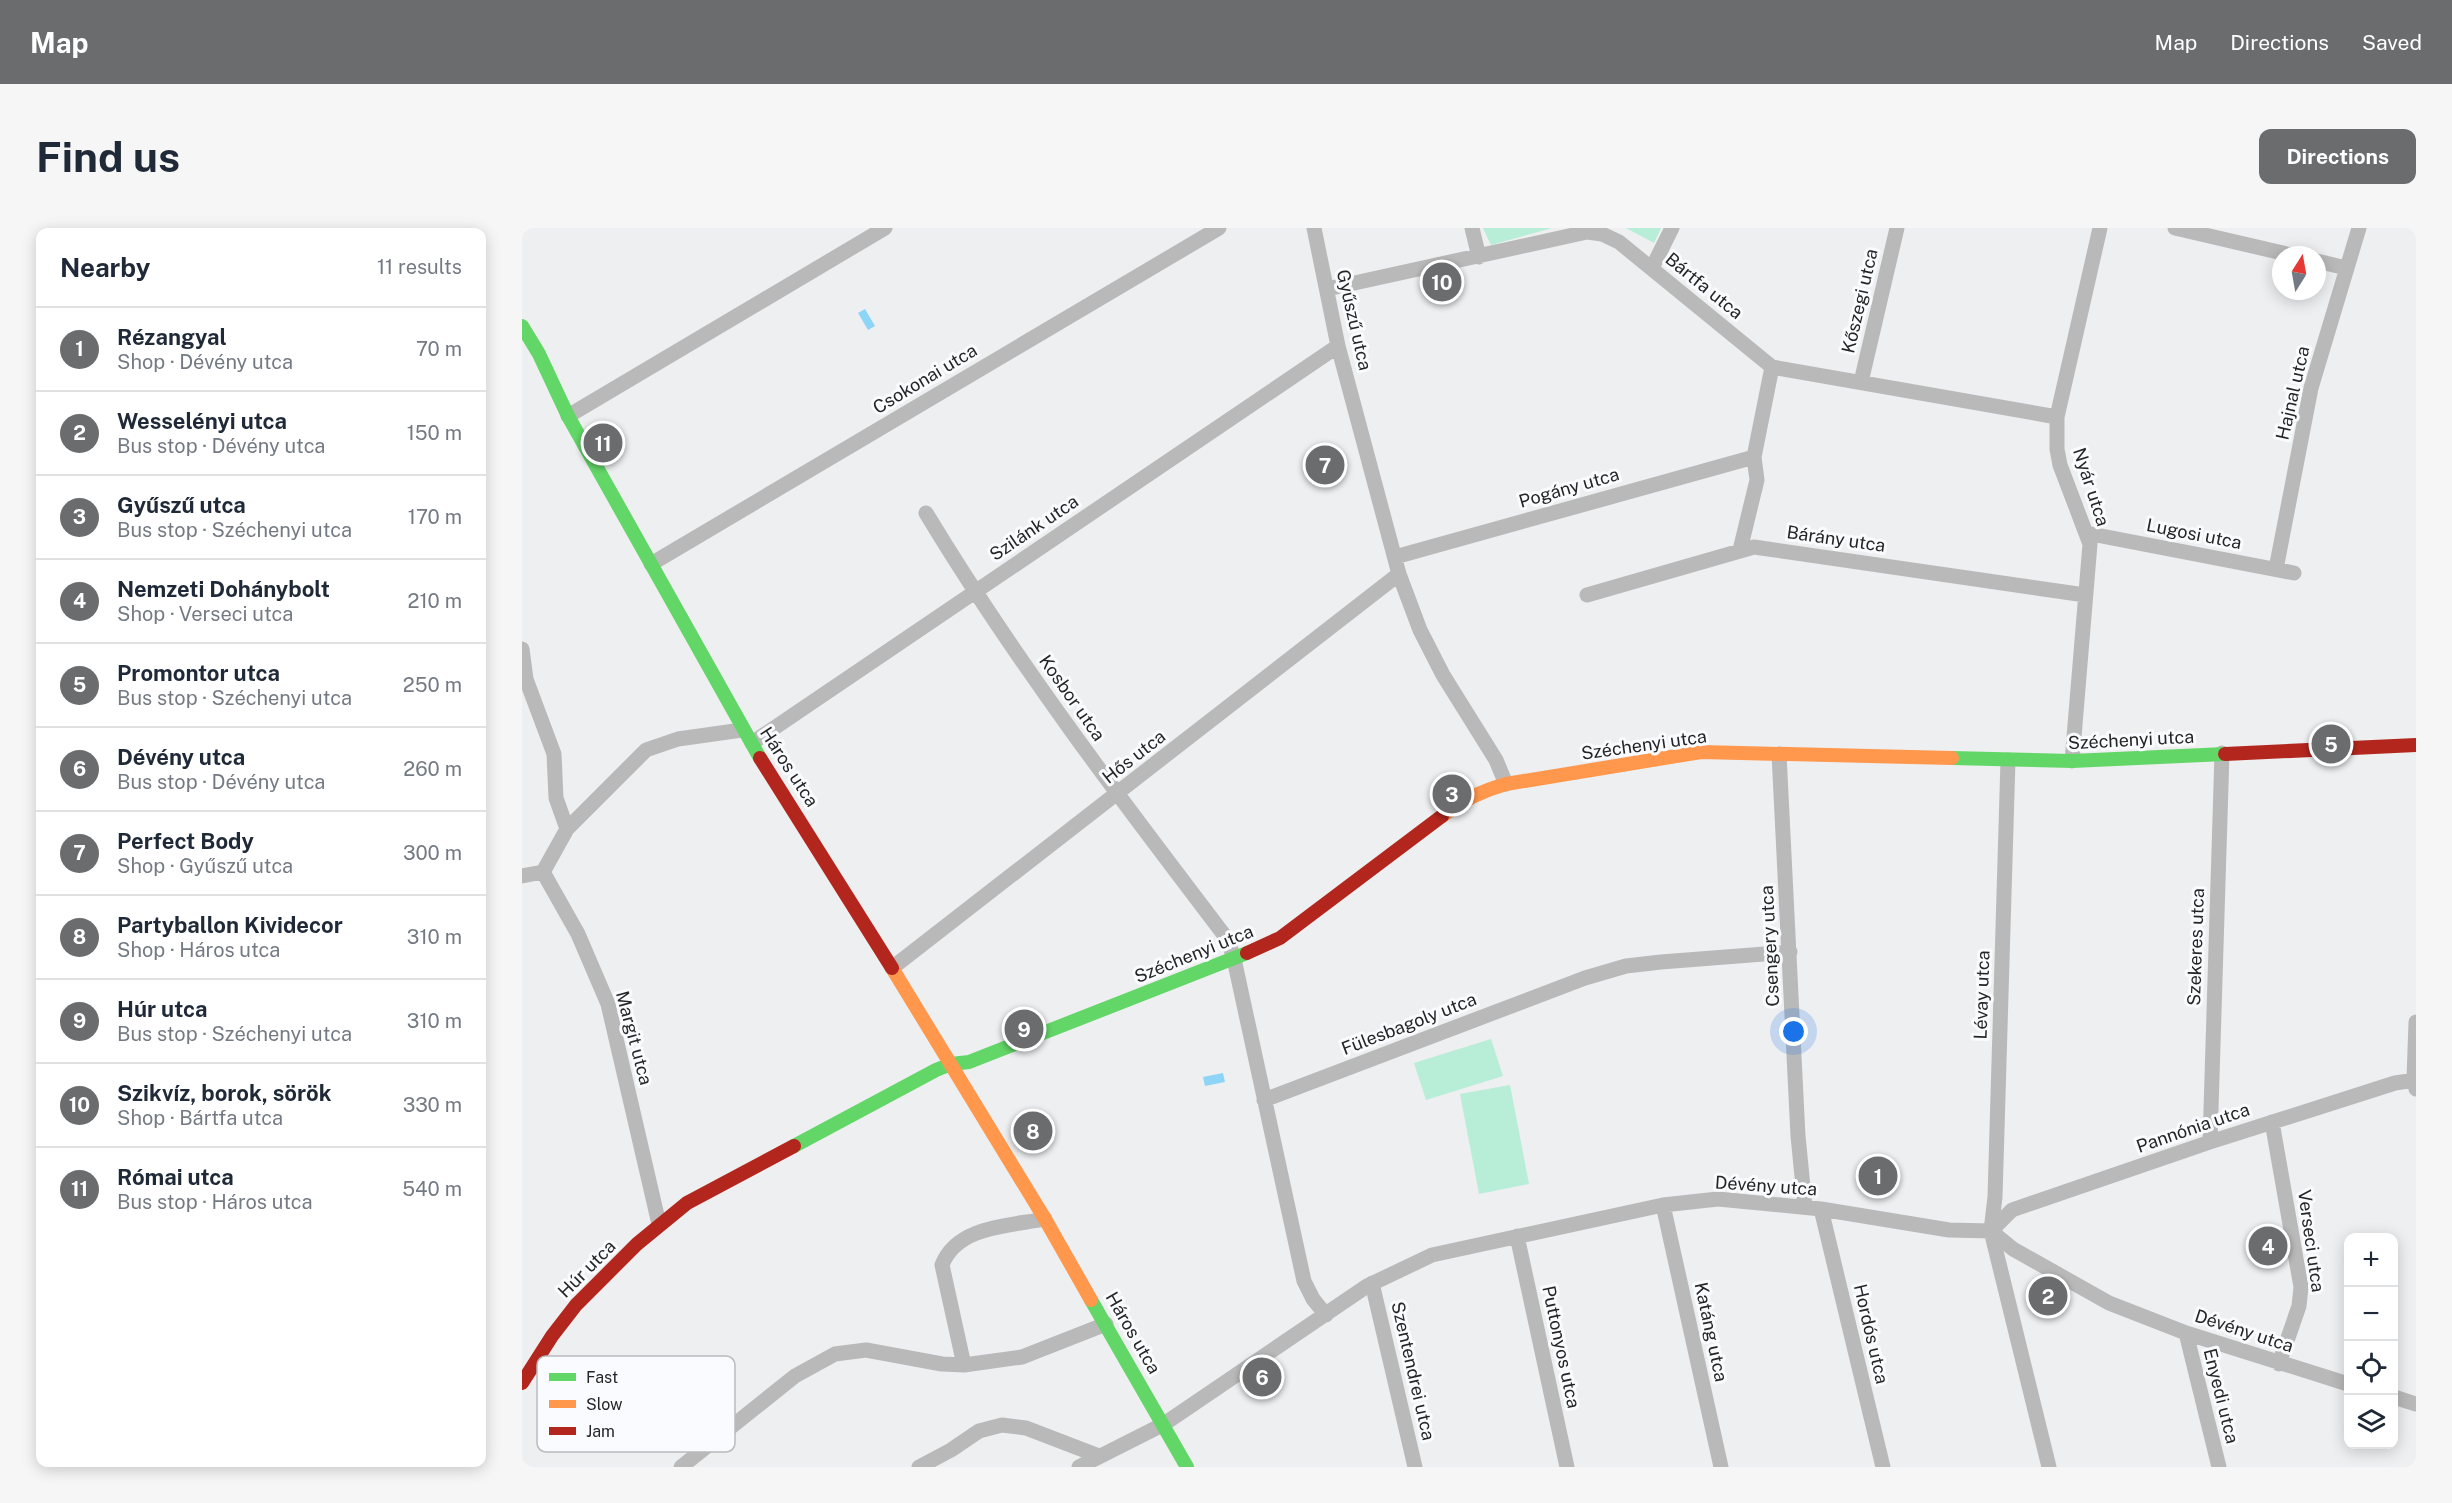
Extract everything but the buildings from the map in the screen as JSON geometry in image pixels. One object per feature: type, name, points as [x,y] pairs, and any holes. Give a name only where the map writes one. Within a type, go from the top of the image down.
[{"type":"street","points":[[568,416],[885,228]]},
{"type":"street","name":"Csokonai utca","points":[[651,564],[1219,228]]},
{"type":"street","name":"Gyűszű utca","points":[[1314,228],[1338,346],[1399,574],[1420,630],[1438,666],[1496,760],[1506,784]]},
{"type":"street","points":[[1472,228],[1479,257]]},
{"type":"street","points":[[1652,268],[1672,228]]},
{"type":"street","name":"Kőszegi utca","points":[[1861,382],[1898,228]]},
{"type":"street","name":"Nyár utca","points":[[2072,761],[2090,544],[2060,465],[2057,417],[2100,228]]},
{"type":"street","points":[[2175,228],[2272,251]]},
{"type":"street","name":"Hajnal utca","points":[[2276,569],[2311,388],[2359,228]]},
{"type":"street","name":"Bártfa utca","points":[[1327,289],[1587,232],[1602,234],[1619,242],[1772,367],[2057,417]]},
{"type":"street","points":[[2326,263],[2346,268]]},
{"type":"street","name":"Háros utca","points":[[522,326],[539,354],[568,416],[742,730],[892,968],[1045,1219],[1187,1467]]},
{"type":"street","name":"Szilánk utca","points":[[752,743],[1338,346]]},
{"type":"street","points":[[1740,550],[1757,480],[1754,457],[1772,367]]},
{"type":"street","name":"Pogány utca","points":[[1395,557],[1754,457]]},
{"type":"street","name":"Kosbor utca","points":[[926,513],[974,592],[1117,795],[1228,940],[1264,1100]]},
{"type":"street","name":"Lugosi utca","points":[[2086,533],[2294,573]]},
{"type":"street","name":"Bárány utca","points":[[1587,595],[1754,547],[2085,595]]},
{"type":"street","name":"Hős utca","points":[[892,968],[1399,574]]},
{"type":"street","points":[[522,649],[526,679],[554,754],[556,798],[567,829]]},
{"type":"street","points":[[522,876],[543,872],[567,829],[646,750],[678,739],[742,730]]},
{"type":"street","name":"Széchenyi utca","points":[[951,1064],[969,1062],[1234,959],[1280,938],[1460,802],[1479,792],[1506,784],[1701,752],[2072,761],[2416,745]]},
{"type":"street","name":"Szekeres utca","points":[[2210,1142],[2222,753]]},
{"type":"street","name":"Csengery utca","points":[[1779,754],[1798,1136],[1805,1208]]},
{"type":"street","name":"Lévay utca","points":[[1991,1231],[1995,1197],[2008,760]]},
{"type":"street","name":"Margit utca","points":[[543,872],[578,934],[608,1004],[659,1224]]},
{"type":"street","name":"Fülesbagoly utca","points":[[1264,1100],[1585,978],[1626,966],[1790,952]]},
{"type":"street","points":[[2415,1083],[2416,1022]]},
{"type":"street","name":"Húr utca","points":[[539,1356],[575,1306],[659,1224],[687,1203],[951,1064]]},
{"type":"street","name":"Pannónia utca","points":[[1991,1231],[2012,1210],[2210,1142],[2395,1083],[2415,1083]]},
{"type":"street","points":[[1264,1100],[1304,1281],[1313,1299],[1326,1315]]},
{"type":"street","name":"Verseci utca","points":[[2272,1122],[2301,1287],[2299,1306],[2279,1364]]},
{"type":"street","name":"Dévény utca","points":[[1079,1467],[1164,1424],[1372,1283],[1432,1255],[1663,1205],[1718,1199],[1821,1209],[1949,1230],[1991,1231],[2013,1249],[2109,1303],[2186,1333],[2344,1383]]},
{"type":"street","name":"Katáng utca","points":[[1663,1205],[1721,1467]]},
{"type":"street","name":"Hordós utca","points":[[1821,1209],[1883,1467]]},
{"type":"street","points":[[964,1365],[942,1265],[946,1254],[970,1234],[1045,1219]]},
{"type":"street","points":[[1991,1231],[2049,1467]]},
{"type":"street","name":"Puttonyos utca","points":[[1517,1236],[1567,1467]]},
{"type":"street","name":"Szentendrei utca","points":[[1372,1283],[1415,1467]]},
{"type":"street","points":[[735,1424],[795,1376],[835,1354],[866,1350],[942,1364],[964,1365],[1022,1357],[1106,1324]]},
{"type":"street","name":"Enyedi utca","points":[[2186,1333],[2218,1467]]},
{"type":"street","name":"Húr utca","points":[[522,1383],[537,1360]]},
{"type":"street","points":[[2398,1398],[2416,1404]]},
{"type":"street","points":[[919,1467],[951,1450],[979,1431],[1002,1425],[1026,1428],[1100,1456]]},
{"type":"street","points":[[681,1467],[700,1452]]},
{"type":"green space","points":[[1483,228],[1552,228],[1491,245]]},
{"type":"green space","points":[[1626,228],[1661,228],[1654,243]]},
{"type":"green space","points":[[1491,1039],[1503,1076],[1426,1100],[1414,1063]]},
{"type":"green space","points":[[1510,1085],[1529,1184],[1479,1194],[1460,1094]]},
{"type":"water","points":[[865,309],[875,326],[868,330],[858,313]]},
{"type":"water","points":[[1223,1073],[1225,1082],[1205,1086],[1203,1077]]},
{"type":"traffic: fast","points":[[522,326],[539,354],[568,416],[760,758]]},
{"type":"traffic: fast","points":[[1952,758],[2072,761],[2225,754]]},
{"type":"traffic: fast","points":[[794,1146],[936,1070],[951,1064],[969,1062],[1247,953]]},
{"type":"traffic: fast","points":[[1091,1300],[1187,1467]]},
{"type":"traffic: slow","points":[[1442,816],[1472,797],[1506,784],[1701,752],[1952,758]]},
{"type":"traffic: slow","points":[[892,968],[1045,1219],[1091,1300]]},
{"type":"traffic: jam","points":[[2225,754],[2416,745]]},
{"type":"traffic: jam","points":[[760,758],[892,968]]},
{"type":"traffic: jam","points":[[1247,953],[1280,938],[1442,816]]},
{"type":"traffic: jam","points":[[539,1356],[576,1305],[637,1244],[687,1203],[794,1146]]},
{"type":"traffic: jam","points":[[522,1383],[537,1360]]},
{"type":"place","name":"Szikvíz, borok, sörök","points":[[1442,282]]},
{"type":"place","name":"Római utca","points":[[603,443]]},
{"type":"place","name":"Perfect Body","points":[[1325,465]]},
{"type":"place","name":"Promontor utca","points":[[2331,744]]},
{"type":"place","name":"Gyűszű utca","points":[[1452,794]]},
{"type":"place","name":"Húr utca","points":[[1024,1029]]},
{"type":"place","name":"Partyballon Kividecor","points":[[1033,1131]]},
{"type":"place","name":"Rézangyal","points":[[1878,1176]]},
{"type":"place","name":"Nemzeti Dohánybolt","points":[[2268,1246]]},
{"type":"place","name":"Wesselényi utca","points":[[2048,1296]]},
{"type":"place","name":"Dévény utca","points":[[1262,1377]]}]
